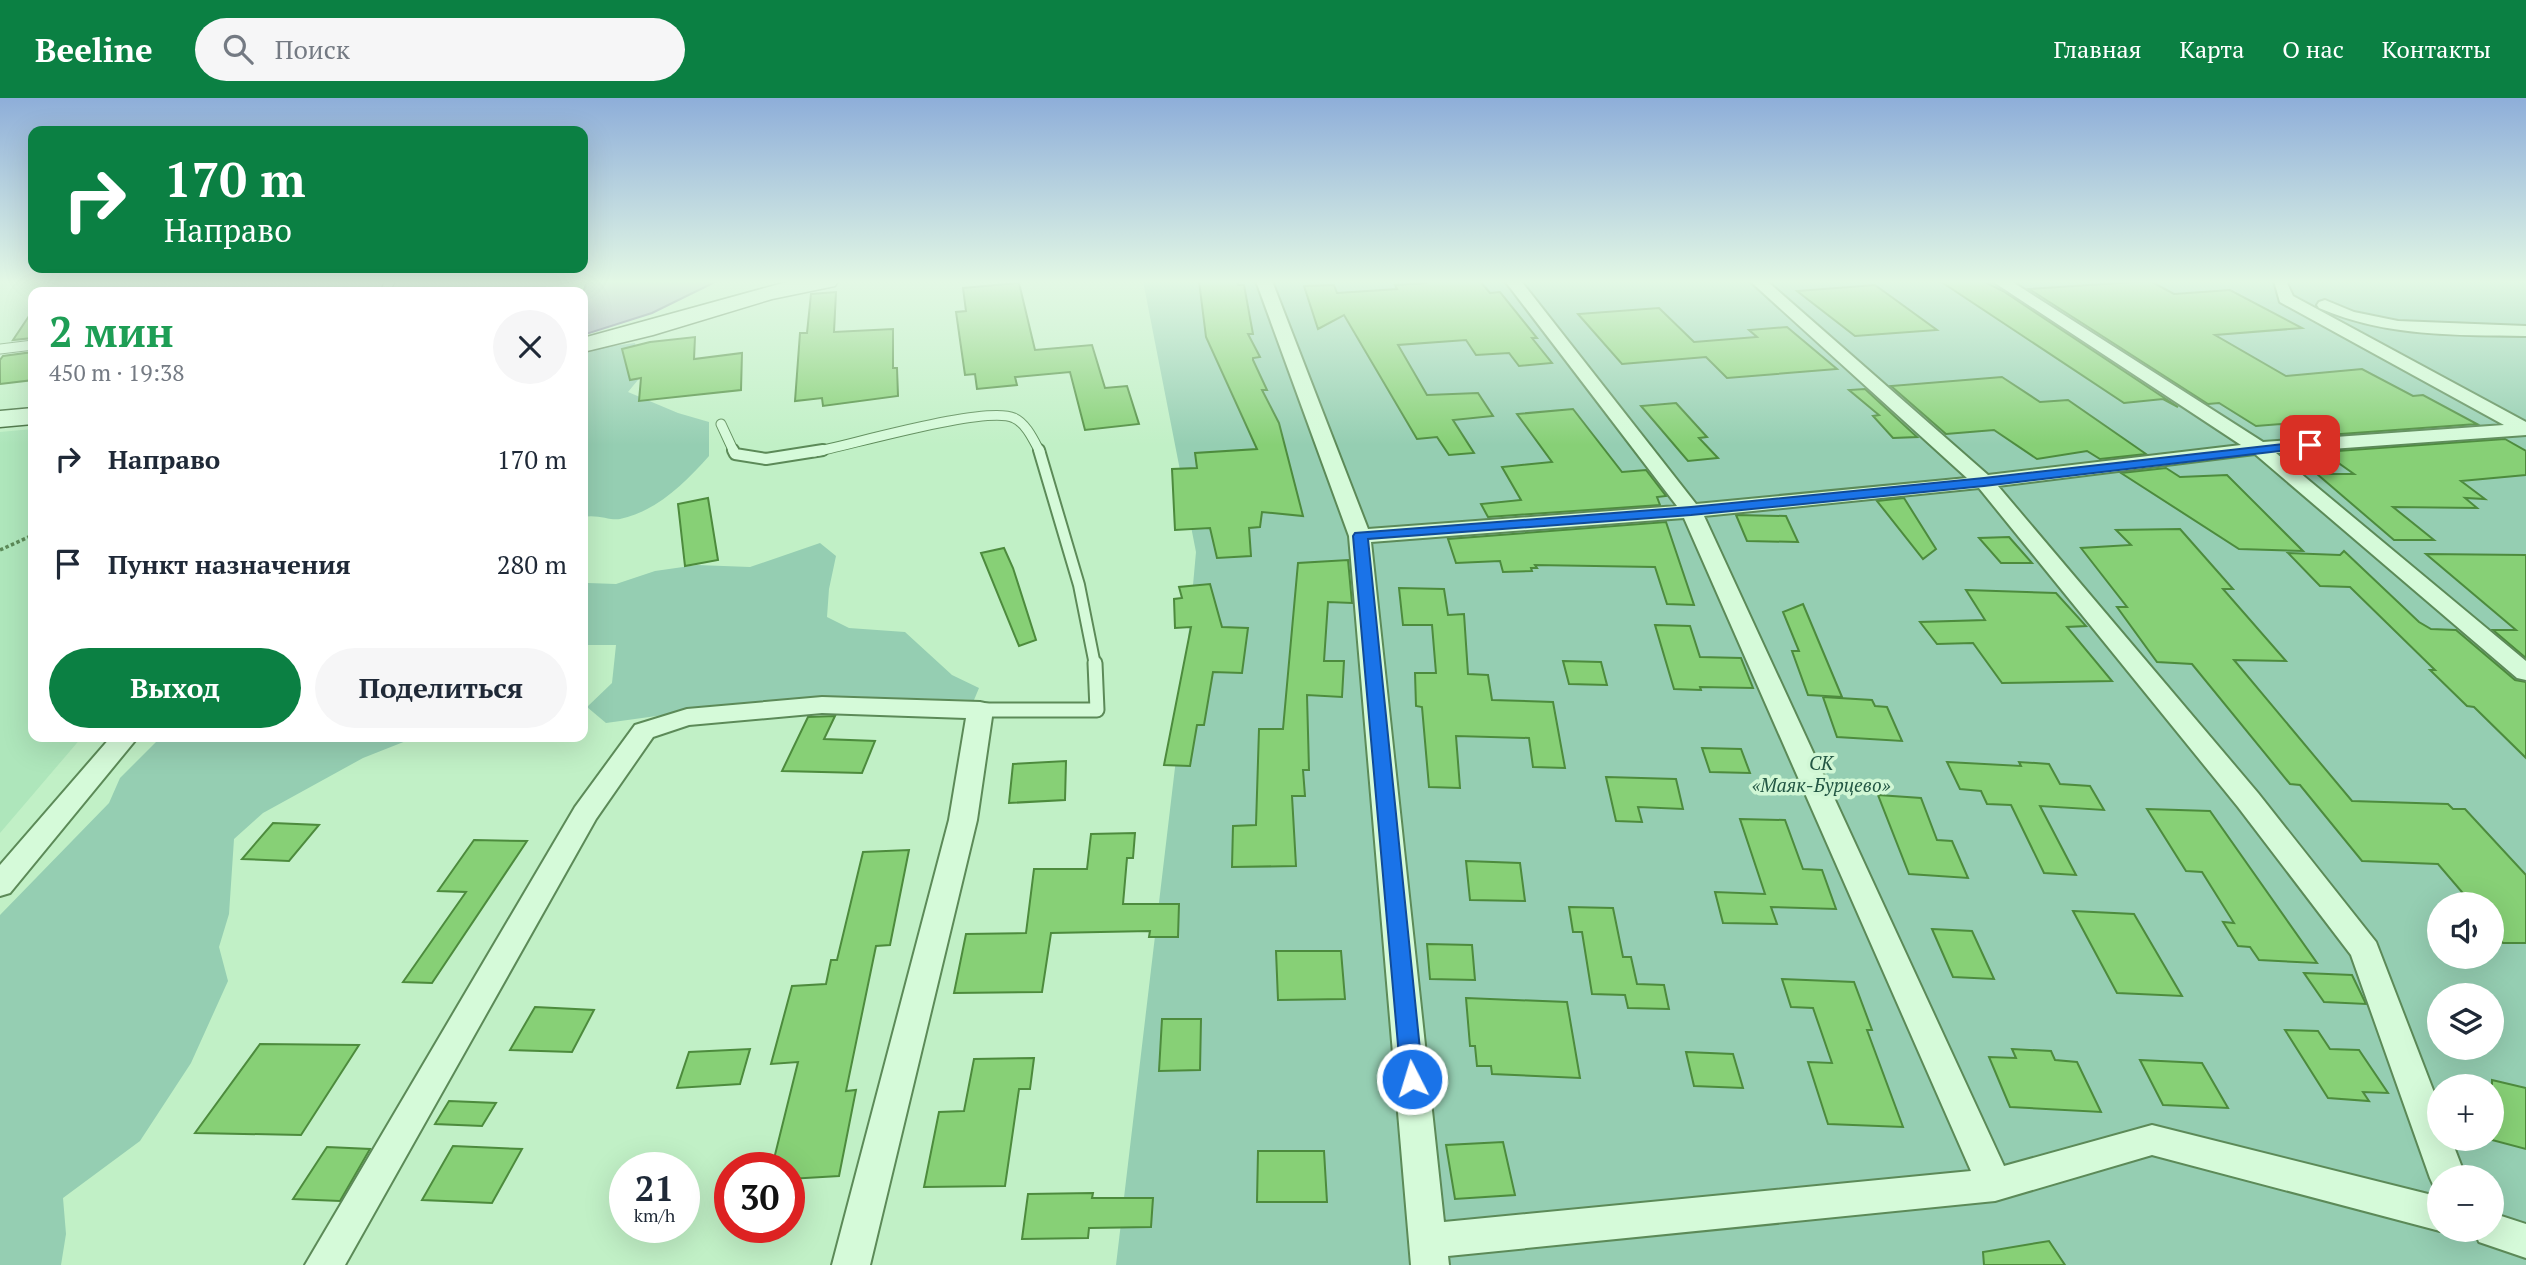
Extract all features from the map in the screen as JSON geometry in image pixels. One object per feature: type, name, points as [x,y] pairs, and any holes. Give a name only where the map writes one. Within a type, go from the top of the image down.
[{"type":"street","points":[[588,344],[632,335]]},
{"type":"street","points":[[1285,335],[1360,536],[1429,1253],[1995,1185],[2152,1140],[2427,1211]]},
{"type":"street","points":[[1555,335],[1691,511],[1995,1185]]},
{"type":"street","points":[[1819,335],[1984,482],[2248,800],[2365,950],[2443,1165]]},
{"type":"street","points":[[2084,335],[2259,448],[2526,673]]},
{"type":"street","points":[[1360,536],[1691,511],[1984,482],[2259,448],[2526,429],[2353,335]]},
{"type":"street","points":[[0,419],[28,416]]},
{"type":"street","points":[[324,1265],[585,814],[644,731],[687,717],[822,705],[980,710],[963,820],[851,1265]]},
{"type":"street","points":[[0,885],[121,742]]},
{"type":"street","points":[[2504,1234],[2526,1241]]},
{"type":"lane","points":[[0,349],[28,346]]},
{"type":"lane","points":[[721,424],[734,454],[765,459],[842,448],[952,420],[994,414],[1013,416],[1034,436],[1068,544],[1099,675],[1097,709],[980,710]]},
{"type":"path","points":[[0,550],[28,537]]},
{"type":"green space","name":"СК «Маяк-Бурцево»","points":[[1154,335],[2526,335],[2526,1265],[1116,1265],[1181,717],[1196,552]]},
{"type":"green space","points":[[635,343],[642,375],[628,392],[678,413],[709,422],[709,456],[680,486],[658,503],[620,519],[588,517],[588,349]]},
{"type":"green space","points":[[28,429],[28,742],[78,742],[0,833],[0,432]]},
{"type":"green space","points":[[820,543],[836,556],[829,589],[827,617],[849,628],[905,632],[952,675],[979,688],[974,700],[832,696],[778,704],[743,704],[606,723],[588,708],[612,683],[616,645],[588,645],[588,583],[616,584],[655,571],[697,565],[750,567]]},
{"type":"green space","points":[[156,742],[403,742],[363,758],[263,813],[234,839],[229,914],[219,947],[228,981],[191,1063],[140,1141],[63,1198],[66,1234],[61,1265],[0,1265],[0,915],[109,803],[120,778]]},
{"type":"building","points":[[16,335],[28,335],[28,338],[13,340]]},
{"type":"building","points":[[800,335],[893,335],[893,368],[897,368],[898,396],[823,406],[822,398],[795,401]]},
{"type":"building","points":[[959,335],[1032,335],[1035,350],[1092,345],[1105,388],[1127,386],[1139,424],[1085,430],[1070,372],[1015,377],[1017,385],[977,389],[975,374],[965,375]]},
{"type":"building","points":[[1249,335],[1260,357],[1253,360],[1267,390],[1262,390],[1279,423],[1303,516],[1262,512],[1260,527],[1249,528],[1251,556],[1217,558],[1210,528],[1175,530],[1172,469],[1197,468],[1195,453],[1257,449],[1206,337]]},
{"type":"building","points":[[1356,335],[1535,335],[1537,338],[1532,338],[1552,363],[1519,366],[1509,353],[1476,355],[1466,340],[1398,345],[1427,395],[1478,393],[1493,416],[1453,420],[1474,453],[1449,455],[1437,437],[1417,439]]},
{"type":"building","points":[[1597,335],[1687,335],[1694,342],[1757,337],[1755,335],[1797,335],[1837,369],[1727,378],[1706,357],[1622,364]]},
{"type":"building","points":[[2022,335],[2070,335],[2178,407],[2163,399],[2124,403]]},
{"type":"building","points":[[2101,335],[2216,335],[2286,376],[2362,369],[2413,396],[2423,395],[2477,424],[2300,437],[2281,424],[2256,426],[2219,403],[2208,404]]},
{"type":"building","points":[[695,337],[694,359],[742,353],[741,390],[639,401],[641,378],[630,380],[622,349],[650,342]]},
{"type":"building","points":[[28,353],[28,381],[0,384],[0,360],[3,356]]},
{"type":"building","points":[[2002,377],[2040,402],[2068,400],[2146,454],[2100,459],[2087,451],[2037,459],[1994,430],[1946,434],[1891,386]]},
{"type":"building","points":[[1865,389],[1917,437],[1893,438],[1873,416],[1879,415],[1849,390]]},
{"type":"building","points":[[1676,403],[1707,437],[1699,438],[1718,458],[1688,461],[1641,406]]},
{"type":"building","points":[[1573,409],[1622,472],[1646,470],[1666,496],[1657,497],[1660,505],[1488,517],[1481,504],[1521,500],[1502,467],[1552,462],[1517,414]]},
{"type":"building","points":[[2505,439],[2526,451],[2526,475],[2461,481],[2485,499],[2465,498],[2477,508],[2393,507],[2434,540],[2394,540],[2317,474],[2354,474],[2323,452]]},
{"type":"building","points":[[2166,468],[2180,477],[2227,475],[2303,551],[2239,549],[2121,473]]},
{"type":"building","points":[[708,498],[718,560],[685,566],[678,504]]},
{"type":"building","points":[[1904,498],[1936,549],[1923,559],[1877,501]]},
{"type":"building","points":[[1736,515],[1786,516],[1798,542],[1747,541]]},
{"type":"building","points":[[1666,522],[1694,605],[1667,604],[1655,567],[1535,565],[1537,568],[1531,568],[1532,571],[1503,572],[1500,561],[1456,563],[1448,539]]},
{"type":"building","points":[[2180,529],[2233,589],[2223,589],[2286,661],[2234,660],[2352,801],[2448,804],[2453,809],[2465,809],[2526,875],[2526,943],[2504,943],[2504,892],[2462,892],[2438,864],[2362,861],[2300,785],[2290,784],[2192,664],[2157,662],[2117,607],[2127,607],[2081,548],[2131,545],[2116,530]]},
{"type":"building","points":[[2009,537],[2032,563],[2001,563],[1979,538]]},
{"type":"building","points":[[1004,548],[1036,640],[1019,646],[981,553]]},
{"type":"building","points":[[2344,551],[2419,622],[2431,629],[2456,630],[2515,680],[2526,682],[2526,758],[2474,707],[2467,706],[2430,670],[2435,670],[2350,587],[2320,586],[2288,553],[2340,555]]},
{"type":"building","points":[[2426,554],[2526,555],[2526,658],[2493,630],[2516,630]]},
{"type":"building","points":[[1348,560],[1352,603],[1328,602],[1324,661],[1344,661],[1342,697],[1307,695],[1309,770],[1303,770],[1305,796],[1292,796],[1296,866],[1232,867],[1233,826],[1256,825],[1259,729],[1283,729],[1298,563]]},
{"type":"building","points":[[1210,584],[1222,627],[1248,628],[1242,673],[1213,672],[1204,725],[1197,725],[1190,766],[1164,765],[1191,627],[1175,628],[1174,599],[1182,598],[1179,587]]},
{"type":"building","points":[[1399,588],[1444,589],[1448,615],[1464,614],[1468,674],[1488,675],[1492,700],[1553,702],[1565,768],[1533,767],[1529,738],[1456,736],[1460,788],[1429,787],[1422,707],[1416,706],[1415,673],[1436,673],[1432,625],[1403,625]]},
{"type":"building","points":[[1966,590],[2056,593],[2086,626],[2067,627],[2112,681],[2002,683],[1973,643],[1937,644],[1920,622],[1985,620]]},
{"type":"building","points":[[1803,604],[1842,697],[1808,695],[1792,651],[1799,651],[1783,612]]},
{"type":"building","points":[[1655,625],[1690,626],[1700,657],[1741,658],[1753,688],[1674,689]]},
{"type":"building","points":[[1563,661],[1601,662],[1607,685],[1569,684]]},
{"type":"building","points":[[1823,697],[1872,700],[1875,706],[1887,707],[1902,741],[1837,737]]},
{"type":"building","points":[[835,716],[824,739],[875,741],[862,773],[782,771],[808,717]]},
{"type":"building","points":[[1702,748],[1741,749],[1750,773],[1710,772]]},
{"type":"building","points":[[1066,761],[1065,800],[1009,803],[1013,764]]},
{"type":"building","points":[[1947,762],[2021,766],[2019,762],[2049,764],[2060,784],[2090,786],[2104,810],[2040,806],[2076,875],[2044,873],[2011,805],[1987,804],[1981,791],[1960,789]]},
{"type":"building","points":[[1606,777],[1676,779],[1683,809],[1638,807],[1642,822],[1616,821]]},
{"type":"building","points":[[1878,795],[1921,798],[1937,840],[1952,841],[1968,878],[1909,874]]},
{"type":"building","points":[[2147,809],[2210,811],[2317,963],[2259,960],[2250,947],[2238,946],[2223,922],[2234,923],[2202,872],[2186,871]]},
{"type":"building","points":[[1740,819],[1785,820],[1803,869],[1822,870],[1836,909],[1771,907],[1777,924],[1723,923],[1715,892],[1765,894]]},
{"type":"building","points":[[273,823],[319,825],[289,861],[242,859]]},
{"type":"building","points":[[1135,833],[1133,858],[1127,858],[1123,904],[1179,904],[1178,937],[1149,937],[1150,931],[1051,933],[1042,992],[954,993],[966,934],[1026,933],[1034,869],[1087,869],[1091,834]]},
{"type":"building","points":[[474,840],[527,841],[432,983],[403,982],[466,892],[438,891]]},
{"type":"building","points":[[909,850],[890,945],[876,946],[846,1091],[856,1090],[839,1176],[805,1178],[805,1152],[776,1152],[798,1062],[771,1064],[792,986],[826,984],[831,960],[837,960],[863,852]]},
{"type":"building","points":[[1466,861],[1520,863],[1525,901],[1470,900]]},
{"type":"building","points":[[1569,907],[1613,908],[1623,957],[1631,957],[1637,984],[1664,985],[1669,1009],[1628,1008],[1625,995],[1592,994],[1582,932],[1573,932]]},
{"type":"building","points":[[2073,911],[2134,914],[2182,996],[2117,993]]},
{"type":"building","points":[[1932,929],[1972,931],[1994,979],[1953,977]]},
{"type":"building","points":[[1427,944],[1472,945],[1475,980],[1430,979]]},
{"type":"building","points":[[1276,951],[1341,951],[1345,999],[1278,1000]]},
{"type":"building","points":[[2304,973],[2352,975],[2366,1004],[2324,1002]]},
{"type":"building","points":[[1782,979],[1854,982],[1872,1030],[1867,1030],[1903,1127],[1828,1124],[1808,1062],[1832,1063],[1813,1008],[1791,1007]]},
{"type":"building","points":[[1466,998],[1567,1002],[1580,1078],[1492,1074],[1491,1066],[1477,1066],[1475,1046],[1470,1046]]},
{"type":"building","points":[[535,1007],[594,1010],[572,1052],[510,1050]]},
{"type":"building","points":[[1162,1019],[1201,1019],[1200,1070],[1159,1071]]},
{"type":"building","points":[[2285,1030],[2318,1031],[2330,1049],[2359,1050],[2388,1093],[2363,1092],[2369,1101],[2328,1098]]},
{"type":"building","points":[[260,1044],[359,1045],[301,1135],[195,1133]]},
{"type":"building","points":[[750,1049],[740,1084],[677,1088],[689,1052]]},
{"type":"building","points":[[2012,1049],[2051,1051],[2055,1060],[2077,1062],[2101,1112],[2010,1107],[1989,1057],[2016,1058]]},
{"type":"building","points":[[1686,1052],[1733,1054],[1743,1088],[1694,1086]]},
{"type":"building","points":[[1034,1058],[1030,1089],[1019,1089],[1005,1186],[924,1187],[939,1112],[964,1111],[974,1059]]},
{"type":"building","points":[[2140,1060],[2202,1063],[2228,1108],[2163,1105]]},
{"type":"building","points":[[2504,1083],[2526,1088],[2526,1149],[2504,1143]]},
{"type":"building","points":[[449,1101],[496,1103],[482,1126],[435,1124]]},
{"type":"building","points":[[1503,1142],[1515,1195],[1455,1199],[1446,1145]]},
{"type":"building","points":[[453,1146],[522,1149],[492,1203],[422,1200]]},
{"type":"building","points":[[327,1147],[370,1149],[340,1201],[293,1199]]},
{"type":"building","points":[[1258,1151],[1324,1151],[1327,1202],[1257,1202]]},
{"type":"building","points":[[1093,1193],[1092,1198],[1153,1198],[1151,1227],[1089,1228],[1088,1238],[1022,1239],[1028,1194]]},
{"type":"building","points":[[2049,1241],[2065,1265],[1984,1265],[1983,1252]]},
{"type":"route","points":[[1412,1079],[1360,536],[1691,511],[1984,482],[2259,448],[2310,445]]}]
